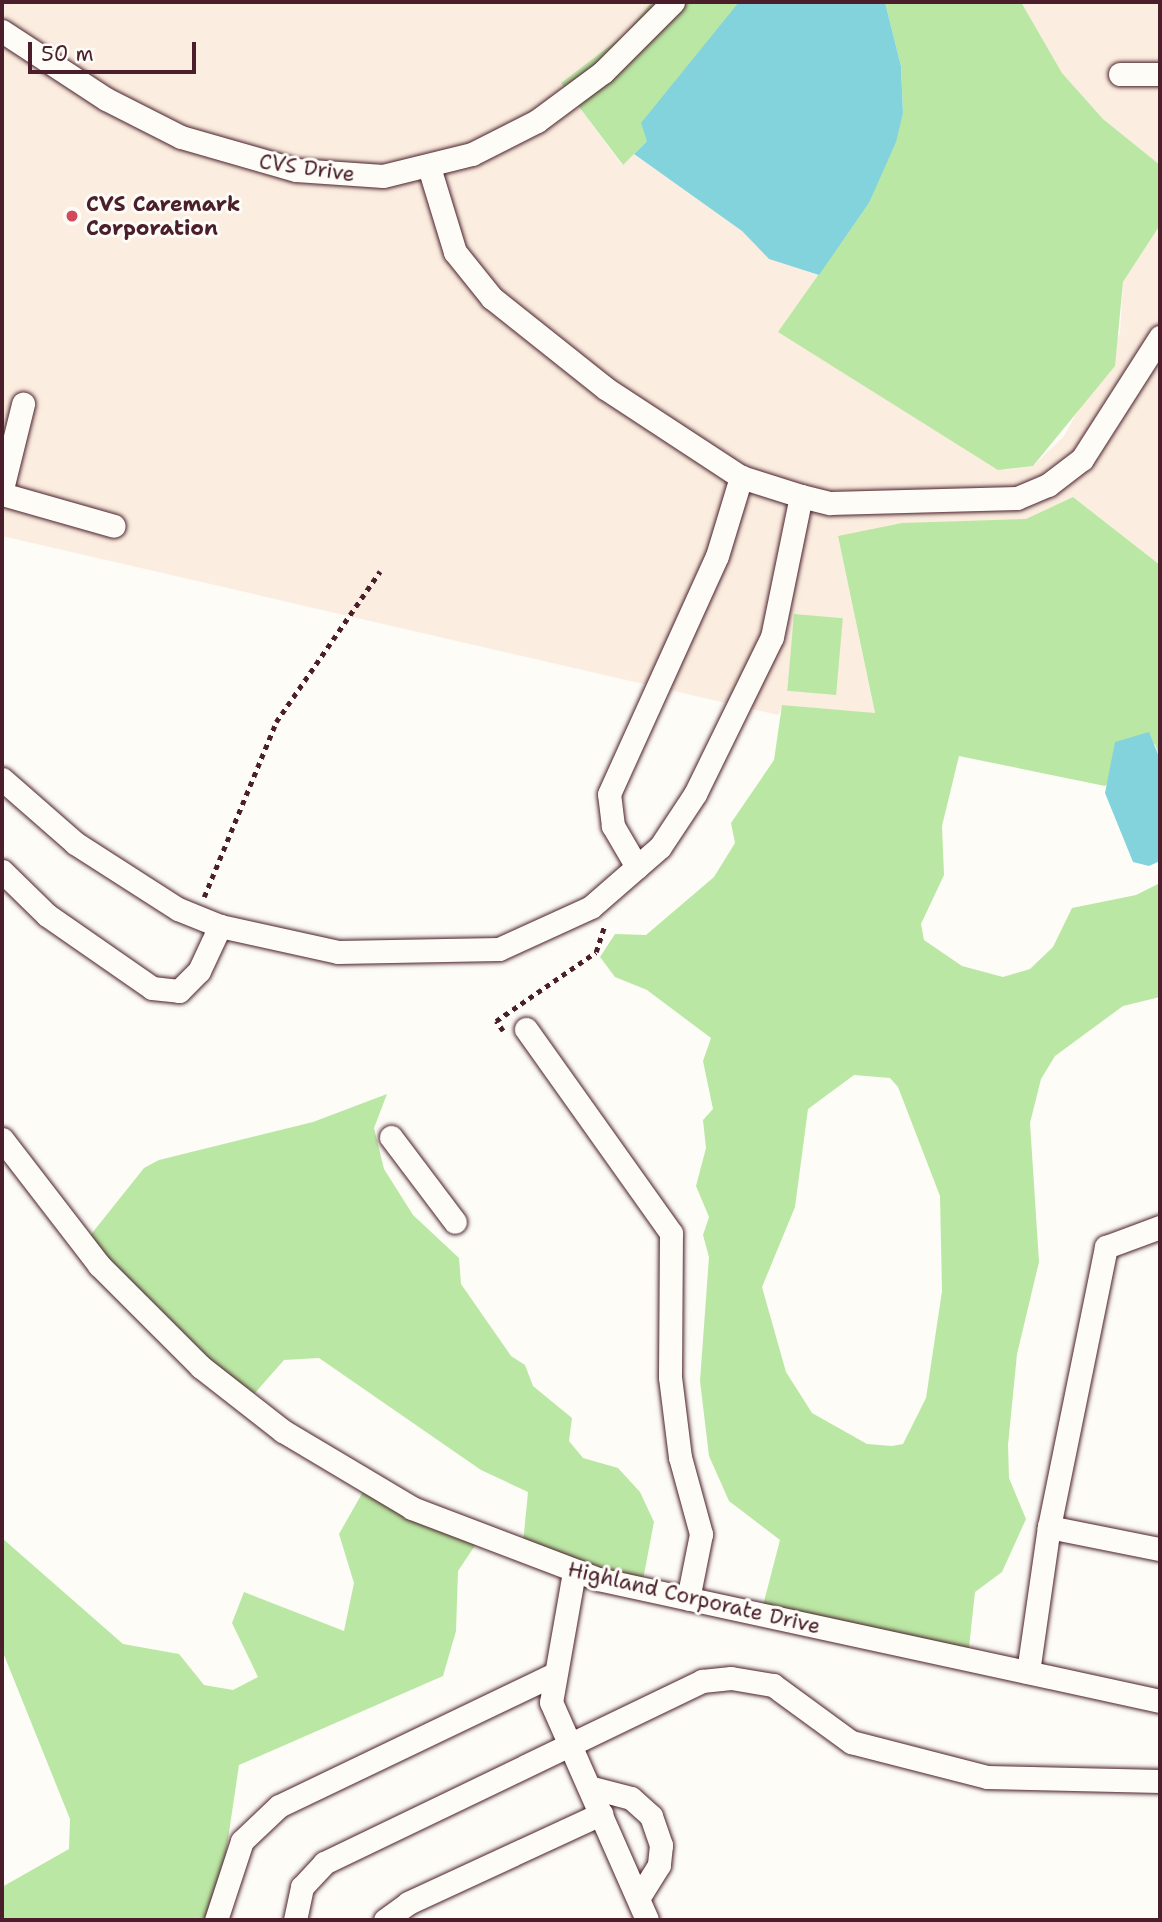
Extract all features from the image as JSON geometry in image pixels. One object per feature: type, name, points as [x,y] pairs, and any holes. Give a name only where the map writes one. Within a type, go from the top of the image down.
[{"type":"street","name":"CVS Drive","points":[[2,31],[119,106],[209,147],[327,175],[429,167],[493,145],[552,111],[624,54],[673,2]]},
{"type":"street","points":[[1120,74],[1160,74]]},
{"type":"street","points":[[429,167],[455,252],[478,284],[565,359],[741,477],[830,503],[1017,498],[1048,485],[1082,458],[1160,337]]},
{"type":"street","points":[[23,404],[2,491],[114,526]]},
{"type":"street","points":[[637,867],[613,826],[609,794],[717,556],[741,477]]},
{"type":"street","points":[[2,779],[75,843],[197,918],[220,926],[338,952],[499,949],[591,907],[660,847],[695,794],[772,637],[801,496]]},
{"type":"street","points":[[2,871],[47,915],[152,988],[179,991],[199,971],[220,926]]},
{"type":"street","points":[[518,1034],[671,1233],[670,1377],[680,1457],[701,1534],[688,1599]]},
{"type":"street","points":[[391,1137],[455,1222]]},
{"type":"street","name":"Highland Corporate Drive","points":[[2,1139],[127,1296],[238,1398],[402,1503],[574,1572],[1160,1701]]},
{"type":"street","points":[[1028,1672],[1049,1527],[1106,1247],[1160,1227]]},
{"type":"street","points":[[1049,1527],[1159,1549]]},
{"type":"street","points":[[574,1572],[553,1675],[551,1702],[640,1895],[648,1920]]},
{"type":"street","points":[[216,1920],[242,1841],[279,1806],[553,1675]]},
{"type":"street","points":[[295,1920],[302,1887],[324,1863],[702,1681],[731,1678],[773,1685],[851,1742],[899,1757],[987,1777],[1056,1783],[1160,1781]]},
{"type":"street","points":[[589,1787],[631,1798],[651,1816],[662,1845],[659,1865],[640,1895]]},
{"type":"street","points":[[385,1920],[408,1903],[601,1814]]},
{"type":"path","points":[[197,918],[276,722],[380,571]]},
{"type":"path","points":[[518,1034],[496,1020],[596,952],[607,917]]},
{"type":"shaded area","points":[[2,2],[652,2],[624,35],[561,83],[622,165],[634,154],[742,231],[769,259],[819,275],[779,332],[1004,470],[1033,466],[1064,436],[1120,334],[1123,282],[1160,225],[1160,565],[1073,497],[1027,519],[838,536],[875,714],[783,705],[778,715],[2,536]]},
{"type":"shaded area","points":[[1021,2],[1160,2],[1160,165],[1103,119],[1062,73]]},
{"type":"green space","points":[[652,2],[739,2],[647,141],[623,165],[561,83],[624,35]]},
{"type":"green space","points":[[885,2],[1021,2],[1062,73],[1103,119],[1160,165],[1160,225],[1123,282],[1115,366],[1033,466],[998,470],[778,332],[869,203],[903,113],[901,66]]},
{"type":"green space","points":[[1073,497],[1160,565],[1160,759],[1155,744],[1105,786],[959,756],[942,826],[944,875],[921,924],[924,940],[962,966],[1003,977],[1030,969],[1053,947],[1072,908],[1136,895],[1160,883],[1160,997],[1123,1006],[1055,1056],[1041,1079],[1030,1123],[1039,1262],[1017,1354],[1008,1445],[1009,1478],[1026,1519],[1002,1572],[975,1592],[968,1657],[761,1613],[780,1540],[729,1501],[709,1456],[700,1381],[709,1257],[703,1235],[709,1217],[696,1186],[706,1148],[703,1120],[713,1109],[703,1061],[711,1038],[647,990],[615,977],[600,957],[615,934],[646,935],[714,877],[735,843],[731,823],[774,760],[782,705],[875,713],[838,536],[902,523],[1026,519]],"holes":[[[854,1075],[890,1078],[898,1087],[940,1196],[942,1291],[926,1398],[903,1444],[892,1446],[867,1444],[812,1413],[786,1372],[762,1287],[795,1207],[808,1109]]]},
{"type":"green space","points":[[794,614],[843,618],[836,695],[787,691]]},
{"type":"green space","points":[[387,1094],[374,1128],[384,1169],[413,1215],[459,1258],[461,1284],[511,1356],[525,1365],[533,1386],[572,1418],[569,1441],[583,1458],[618,1468],[640,1492],[654,1522],[642,1585],[522,1554],[528,1492],[481,1470],[319,1358],[284,1360],[247,1402],[81,1247],[144,1168],[159,1160],[313,1122]]},
{"type":"green space","points":[[364,1490],[480,1538],[458,1571],[456,1631],[443,1676],[239,1765],[216,1920],[2,1920],[2,1887],[69,1849],[70,1819],[2,1650],[2,1538],[123,1644],[179,1654],[204,1685],[233,1690],[258,1677],[232,1623],[244,1592],[344,1631],[354,1583],[339,1534]]},
{"type":"water","points":[[739,2],[885,2],[901,66],[903,113],[896,142],[869,203],[819,275],[769,259],[742,231],[634,154],[647,141],[641,123]]},
{"type":"water","points":[[1149,732],[1160,759],[1160,861],[1149,866],[1133,862],[1105,793],[1115,742]]},
{"type":"place","name":"CVS Caremark Corporation","points":[[72,216]]}]
